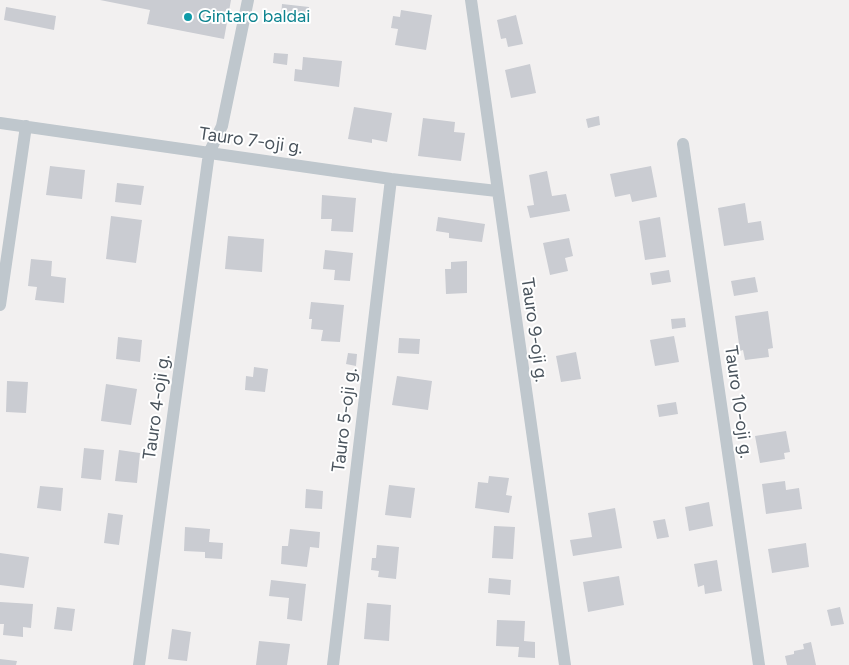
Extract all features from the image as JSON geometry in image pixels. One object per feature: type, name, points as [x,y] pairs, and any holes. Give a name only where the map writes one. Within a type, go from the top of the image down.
[{"type":"street","name":"Tauro 4-oji g.","points":[[139,665],[209,153],[222,126],[248,0]]},
{"type":"street","name":"Tauro 9-oji g.","points":[[471,0],[565,665]]},
{"type":"street","name":"Tauro 7-oji g.","points":[[0,123],[497,191]]},
{"type":"street","points":[[0,305],[26,126]]},
{"type":"street","name":"Tauro 10-oji g.","points":[[683,144],[759,665]]},
{"type":"street","name":"Tauro 5-oji g.","points":[[333,665],[391,178]]},
{"type":"building","name":"Gintaro baldai","points":[[100,0],[231,0],[224,39],[147,24],[150,10]]},
{"type":"building","points":[[282,4],[309,7],[308,20],[281,17]]},
{"type":"building","points":[[6,7],[56,16],[54,30],[4,20]]},
{"type":"building","points":[[401,10],[432,15],[426,50],[395,45],[398,29],[391,28],[393,16],[400,17]]},
{"type":"building","points":[[516,15],[523,44],[508,47],[506,38],[501,39],[497,20]]},
{"type":"building","points":[[274,53],[288,54],[287,65],[273,63]]},
{"type":"building","points":[[303,57],[342,61],[339,87],[294,81],[295,69],[302,70]]},
{"type":"building","points":[[530,64],[536,93],[511,98],[505,70]]},
{"type":"building","points":[[354,107],[392,113],[387,142],[372,139],[372,143],[348,139]]},
{"type":"building","points":[[599,116],[600,125],[588,128],[586,119]]},
{"type":"building","points":[[423,118],[455,122],[454,132],[465,133],[461,161],[418,156]]},
{"type":"building","points":[[50,166],[85,170],[82,199],[46,195]]},
{"type":"building","points":[[651,166],[657,197],[632,202],[630,194],[615,197],[610,174]]},
{"type":"building","points":[[547,171],[552,196],[566,194],[570,211],[530,218],[527,206],[534,205],[529,175]]},
{"type":"building","points":[[117,183],[144,186],[141,205],[115,202]]},
{"type":"building","points":[[322,195],[356,198],[353,232],[331,231],[332,219],[321,219]]},
{"type":"building","points":[[745,203],[748,223],[761,221],[764,240],[724,246],[718,208]]},
{"type":"building","points":[[111,216],[142,220],[136,263],[106,259]]},
{"type":"building","points":[[438,217],[485,224],[482,242],[449,238],[449,233],[436,231]]},
{"type":"building","points":[[660,217],[666,257],[645,260],[639,221]]},
{"type":"building","points":[[228,236],[264,239],[262,272],[225,269]]},
{"type":"building","points":[[569,238],[573,256],[565,258],[568,271],[550,275],[543,243]]},
{"type":"building","points":[[325,250],[353,253],[350,281],[334,280],[335,270],[323,269]]},
{"type":"building","points":[[31,259],[52,261],[51,276],[66,278],[64,303],[35,300],[37,287],[28,286]]},
{"type":"building","points":[[467,261],[467,293],[446,294],[445,269],[451,269],[451,262]]},
{"type":"building","points":[[669,270],[671,282],[652,285],[650,273]]},
{"type":"building","points":[[755,277],[758,292],[734,296],[731,281]]},
{"type":"building","points":[[311,302],[344,305],[340,342],[321,341],[323,330],[311,329],[312,319],[309,319]]},
{"type":"building","points":[[768,311],[773,348],[768,349],[769,357],[745,360],[743,350],[740,351],[735,316]]},
{"type":"building","points":[[685,318],[686,327],[672,329],[671,319]]},
{"type":"building","points":[[674,336],[679,362],[655,366],[650,340]]},
{"type":"building","points":[[118,337],[142,340],[140,362],[116,359]]},
{"type":"building","points":[[399,338],[420,339],[419,354],[398,353]]},
{"type":"building","points":[[576,352],[581,379],[561,382],[556,356]]},
{"type":"building","points":[[348,353],[357,354],[356,366],[346,364]]},
{"type":"building","points":[[254,367],[268,369],[265,392],[245,390],[246,376],[253,377]]},
{"type":"building","points":[[397,376],[432,381],[428,410],[392,405]]},
{"type":"building","points":[[7,381],[28,382],[26,413],[6,412]]},
{"type":"building","points":[[106,384],[137,389],[131,425],[101,421]]},
{"type":"building","points":[[676,402],[678,414],[659,417],[657,405]]},
{"type":"building","points":[[786,431],[790,452],[784,453],[785,459],[760,463],[755,436]]},
{"type":"building","points":[[84,448],[104,450],[101,480],[81,478]]},
{"type":"building","points":[[119,450],[140,453],[137,483],[115,481]]},
{"type":"building","points":[[489,476],[509,478],[506,495],[512,496],[509,513],[475,508],[478,482],[488,483]]},
{"type":"building","points":[[785,481],[786,490],[799,488],[802,509],[766,514],[762,484]]},
{"type":"building","points":[[389,485],[415,488],[411,518],[385,515]]},
{"type":"building","points":[[40,486],[63,488],[61,511],[37,508]]},
{"type":"building","points":[[306,489],[323,491],[322,509],[305,508]]},
{"type":"building","points":[[709,502],[713,526],[689,531],[685,507]]},
{"type":"building","points":[[615,508],[622,548],[573,556],[570,540],[592,537],[588,513]]},
{"type":"building","points":[[108,513],[123,515],[119,545],[104,543]]},
{"type":"building","points":[[665,519],[669,537],[657,539],[653,521]]},
{"type":"building","points":[[494,526],[515,527],[513,559],[492,558]]},
{"type":"building","points":[[185,527],[210,529],[209,542],[223,543],[222,559],[205,558],[205,552],[184,551]]},
{"type":"building","points":[[290,529],[320,532],[319,548],[310,547],[307,567],[281,564],[282,546],[288,546]]},
{"type":"building","points":[[806,543],[809,567],[772,573],[768,549]]},
{"type":"building","points":[[377,545],[399,547],[396,579],[378,577],[379,571],[371,570],[372,558],[376,558]]},
{"type":"building","points":[[0,553],[29,557],[24,588],[0,585]]},
{"type":"building","points":[[717,560],[722,591],[705,594],[704,585],[698,587],[694,564]]},
{"type":"building","points":[[619,576],[624,605],[588,612],[583,582]]},
{"type":"building","points":[[489,578],[511,580],[510,595],[488,593]]},
{"type":"building","points":[[271,580],[306,584],[302,621],[287,619],[289,598],[269,596]]},
{"type":"building","points":[[0,602],[33,604],[31,628],[23,627],[23,637],[3,635],[4,624],[0,624]]},
{"type":"building","points":[[367,603],[391,605],[389,641],[364,639]]},
{"type":"building","points":[[57,607],[75,609],[72,631],[54,629]]},
{"type":"building","points":[[840,607],[844,624],[831,626],[827,610]]},
{"type":"building","points":[[497,620],[525,621],[524,641],[535,642],[535,658],[518,657],[519,647],[496,646]]},
{"type":"building","points":[[172,629],[191,632],[187,661],[168,659]]},
{"type":"building","points":[[259,641],[290,644],[287,665],[256,665]]},
{"type":"building","points":[[811,642],[816,665],[787,665],[785,656],[794,654],[794,651],[804,649],[803,644]]},
{"type":"building","points":[[0,659],[17,661],[16,665],[0,665]]},
{"type":"place","name":"Gintaro baldai","points":[[188,17]]}]
